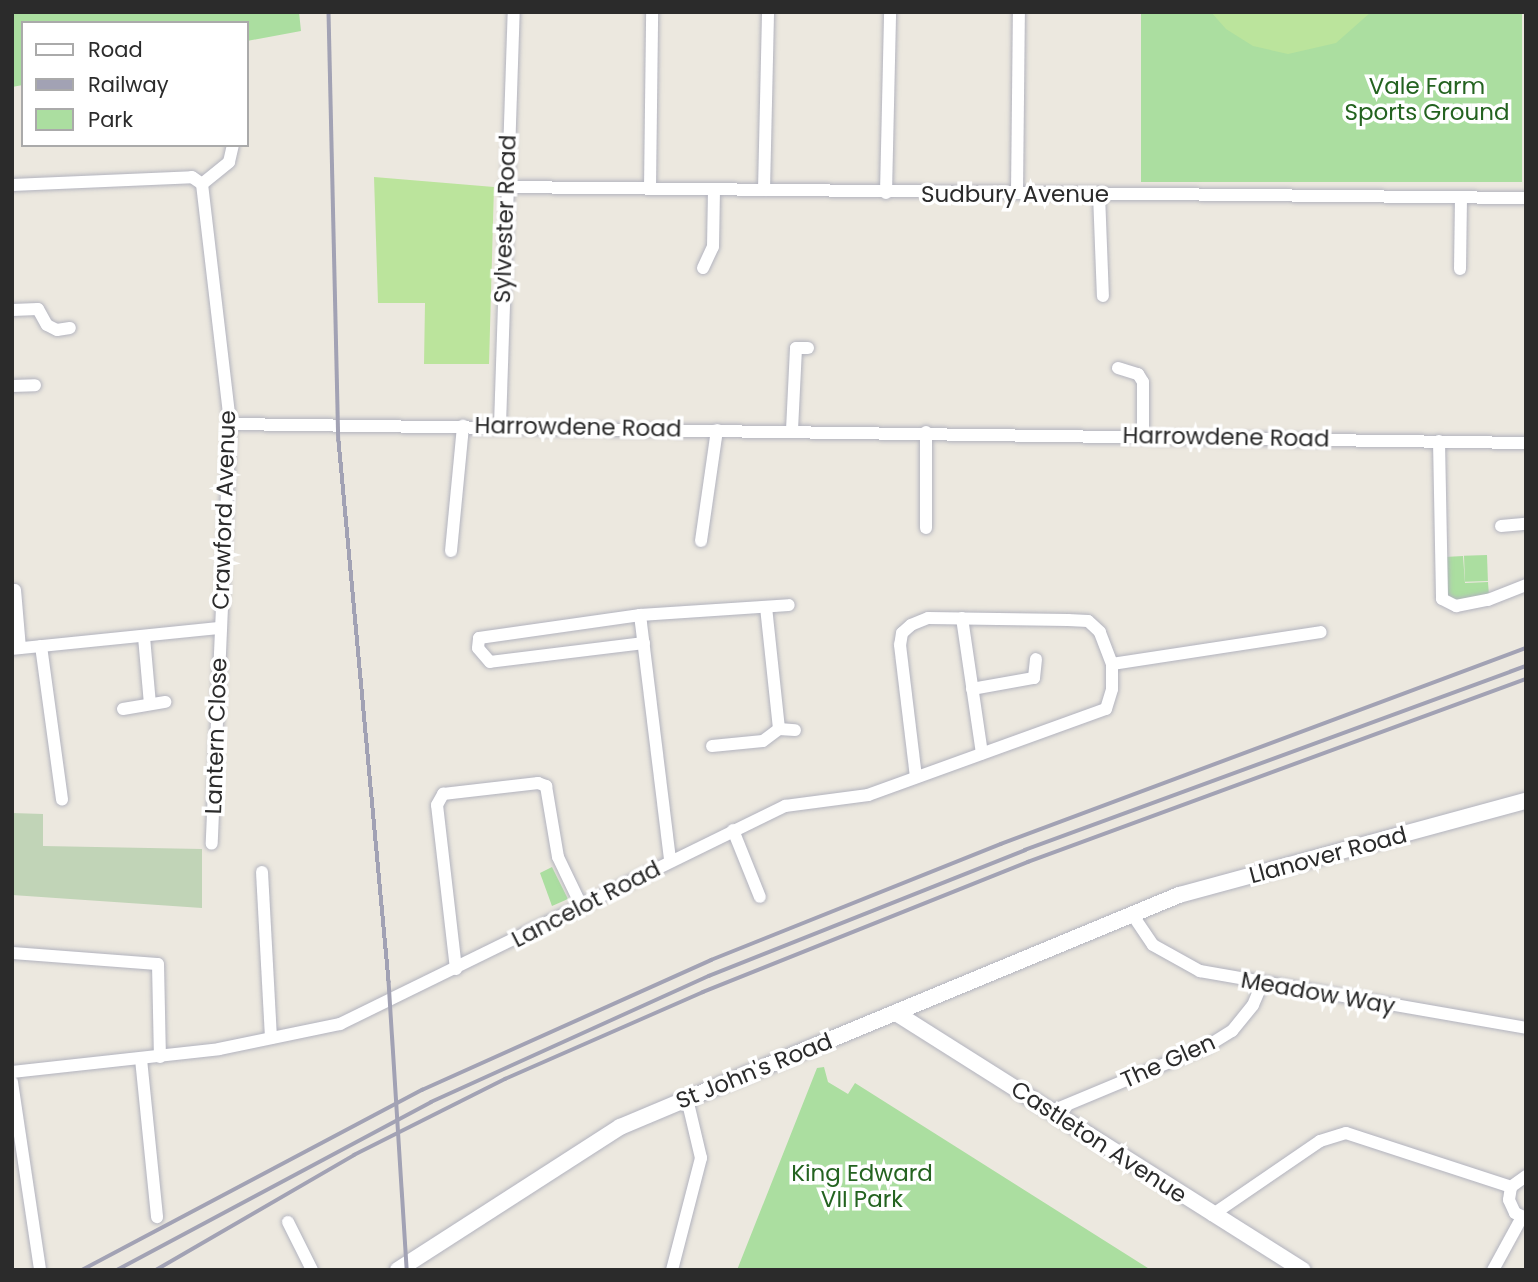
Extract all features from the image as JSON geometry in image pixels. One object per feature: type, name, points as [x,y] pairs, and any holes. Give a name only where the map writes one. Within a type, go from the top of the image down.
[{"type":"street","name":"Sylvester Road","points":[[500,425],[505,187],[514,12]]},
{"type":"street","points":[[650,188],[652,12]]},
{"type":"street","points":[[764,190],[768,12]]},
{"type":"street","points":[[886,193],[890,12]]},
{"type":"street","points":[[1017,193],[1019,12]]},
{"type":"street","points":[[12,185],[179,177],[192,177],[202,184],[229,162],[233,147]]},
{"type":"street","name":"Crawford Avenue","points":[[16,649],[220,628],[230,424],[202,184]]},
{"type":"street","name":"Sudbury Avenue","points":[[505,187],[1526,198]]},
{"type":"street","points":[[703,268],[713,247],[714,189]]},
{"type":"street","points":[[1099,194],[1102,296]]},
{"type":"street","points":[[1460,269],[1461,197]]},
{"type":"street","points":[[12,310],[38,309],[47,325],[57,330],[70,328]]},
{"type":"street","points":[[792,430],[797,348]]},
{"type":"street","points":[[1118,368],[1139,374],[1143,382],[1143,435]]},
{"type":"street","points":[[12,386],[35,385]]},
{"type":"street","name":"Harrowdene Road","points":[[230,424],[500,425],[1526,443]]},
{"type":"street","points":[[451,551],[463,426]]},
{"type":"street","points":[[701,541],[717,430]]},
{"type":"street","points":[[926,432],[926,528]]},
{"type":"street","points":[[1439,441],[1442,599],[1456,606],[1526,585]]},
{"type":"street","points":[[1501,526],[1526,524]]},
{"type":"street","points":[[15,590],[16,649]]},
{"type":"street","points":[[644,643],[491,662],[484,660],[478,648],[479,638],[640,615],[789,605]]},
{"type":"street","points":[[766,607],[779,729]]},
{"type":"street","points":[[640,615],[670,861]]},
{"type":"street","points":[[916,777],[900,645],[902,633],[928,618],[1088,621],[1100,632],[1112,664],[1321,632]]},
{"type":"street","points":[[962,618],[982,754]]},
{"type":"street","name":"Lantern Close","points":[[212,844],[220,628]]},
{"type":"street","points":[[144,637],[150,704]]},
{"type":"street","points":[[41,646],[62,800]]},
{"type":"street","points":[[972,689],[1034,678],[1036,659]]},
{"type":"street","name":"Lancelot Road","points":[[12,1072],[160,1057],[340,1024],[785,806],[868,795],[1105,709],[1112,689],[1112,664]]},
{"type":"street","points":[[123,709],[165,702]]},
{"type":"street","points":[[712,746],[763,741],[779,729],[795,730]]},
{"type":"street","points":[[456,969],[437,805],[443,794],[538,783],[546,786],[558,857],[582,907]]},
{"type":"street","name":"Llanover Road","points":[[1132,914],[1179,895],[1526,801]]},
{"type":"street","points":[[733,830],[760,897]]},
{"type":"street","points":[[262,872],[271,1038]]},
{"type":"street","name":"Meadow Way","points":[[1132,914],[1153,945],[1200,971],[1262,984],[1526,1028]]},
{"type":"street","name":"St John's Road","points":[[398,1270],[620,1127],[1132,914]]},
{"type":"street","points":[[12,953],[158,964],[160,1057]]},
{"type":"street","name":"The Glen","points":[[1052,1111],[1206,1047],[1232,1031],[1253,1005],[1262,984]]},
{"type":"street","name":"Castleton Avenue","points":[[896,1013],[1302,1270]]},
{"type":"street","points":[[141,1059],[156,1217]]},
{"type":"street","points":[[12,1082],[40,1270]]},
{"type":"street","points":[[672,1270],[701,1158],[687,1099]]},
{"type":"street","points":[[1212,1214],[1320,1142],[1346,1133],[1511,1187]]},
{"type":"street","points":[[1511,1187],[1526,1176]]},
{"type":"street","points":[[1493,1270],[1524,1217],[1511,1207],[1511,1187]]},
{"type":"street","points":[[288,1222],[312,1270]]},
{"type":"green space","points":[[12,12],[299,12],[301,31],[248,41],[248,21],[21,21],[21,85],[12,87]]},
{"type":"green space","name":"Vale Farm Sports Ground","points":[[1141,12],[1522,12],[1522,182],[1141,182]]},
{"type":"green space","points":[[1211,12],[1371,12],[1336,43],[1288,54],[1253,46],[1226,29]]},
{"type":"green space","points":[[374,177],[494,187],[489,364],[424,364],[425,303],[378,303]]},
{"type":"green space","points":[[1487,555],[1488,581],[1465,582],[1464,556]]},
{"type":"green space","points":[[1463,556],[1465,583],[1488,582],[1489,596],[1461,603],[1445,596],[1445,557]]},
{"type":"green space","points":[[12,813],[43,814],[43,846],[202,849],[202,908],[12,895]]},
{"type":"green space","points":[[552,867],[568,899],[552,906],[540,873]]},
{"type":"green space","name":"King Edward VII Park","points":[[824,1067],[828,1082],[848,1094],[855,1083],[1151,1270],[737,1270],[817,1068]]},
{"type":"railway","points":[[329,12],[339,441],[389,981],[407,1270]]},
{"type":"railway","points":[[82,1270],[422,1090],[711,960],[1001,844],[1526,648]]},
{"type":"railway","points":[[117,1270],[431,1102],[709,976],[1025,850],[1526,666]]},
{"type":"railway","points":[[156,1270],[354,1155],[505,1079],[703,992],[1028,862],[1526,679]]}]
